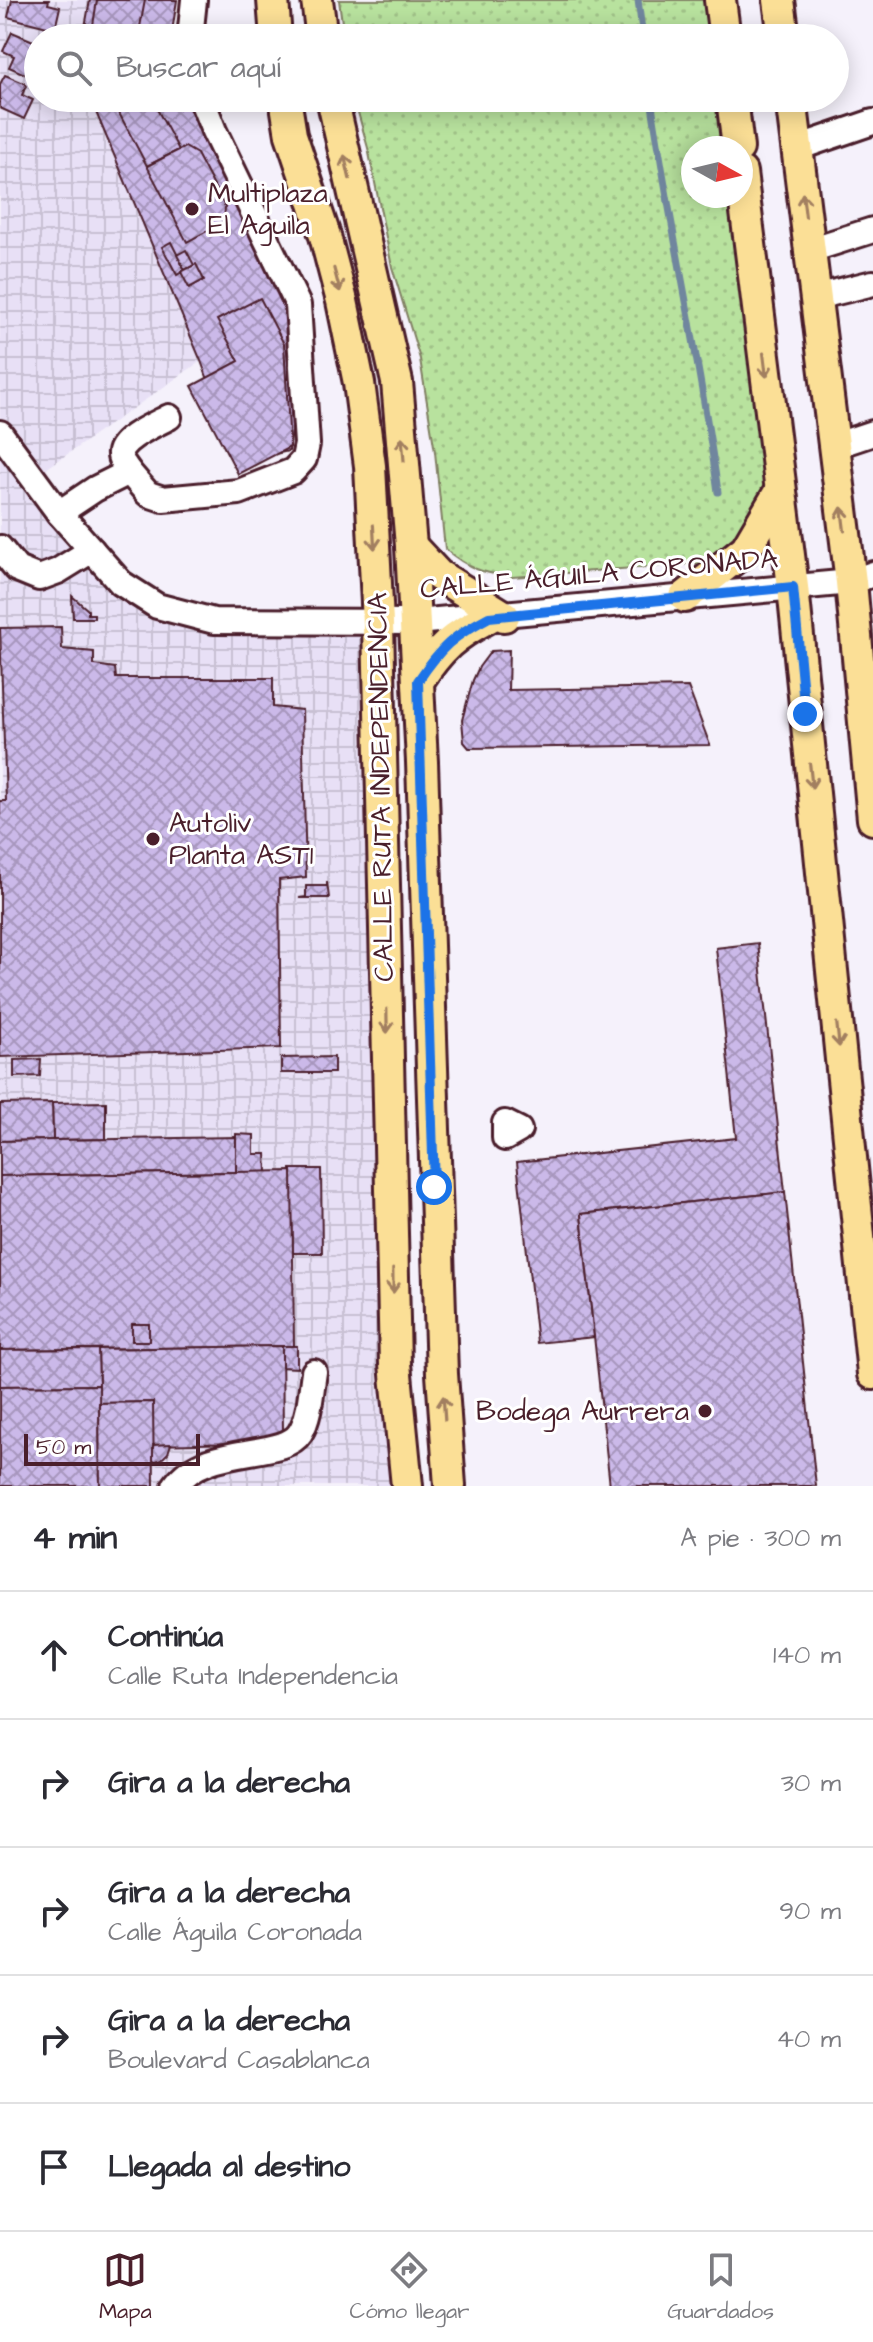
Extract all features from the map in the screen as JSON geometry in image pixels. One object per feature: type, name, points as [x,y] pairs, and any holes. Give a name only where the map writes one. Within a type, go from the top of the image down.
[{"type":"main road","points":[[273,0],[275,24]]},
{"type":"main road","points":[[317,0],[320,24]]},
{"type":"main road","points":[[720,0],[723,24]]},
{"type":"main road","points":[[779,0],[782,24]]},
{"type":"main road","name":"CALLE RUTA INDEPENDENCIA","points":[[287,112],[291,135],[336,275],[359,383],[370,466],[378,623],[395,1364],[407,1486]]},
{"type":"main road","name":"CALLE RUTA INDEPENDENCIA","points":[[335,112],[397,382],[411,546],[437,1249],[450,1486]]},
{"type":"main road","points":[[734,112],[737,136]]},
{"type":"main road","points":[[793,112],[834,446],[862,578],[873,819]]},
{"type":"main road","points":[[745,208],[793,587],[873,1374]]},
{"type":"main road","points":[[685,597],[746,549],[780,491]]},
{"type":"main road","points":[[411,546],[438,575],[496,616]]},
{"type":"main road","points":[[418,681],[439,650],[459,633],[496,616]]},
{"type":"street","points":[[191,24],[194,0]]},
{"type":"street","points":[[169,417],[125,442],[119,458],[148,494],[163,499],[239,492],[293,471],[304,459],[307,444],[298,305],[207,112]]},
{"type":"street","points":[[797,148],[873,122]]},
{"type":"street","points":[[810,250],[873,230]]},
{"type":"street","points":[[816,297],[873,283]]},
{"type":"street","name":"CALLE ÁGUILA CORONADA","points":[[0,433],[59,513],[121,583],[157,606],[214,621],[416,622],[862,578]]},
{"type":"street","points":[[834,446],[873,433]]},
{"type":"street","points":[[59,513],[95,489],[129,472]]},
{"type":"street","points":[[0,549],[17,569],[39,578],[58,571],[92,550]]},
{"type":"street","points":[[175,1486],[182,1476],[205,1462],[284,1444],[298,1437],[305,1423],[314,1372]]},
{"type":"shaded area","points":[[0,0],[90,0],[86,24],[24,24],[24,112],[96,112],[201,361],[33,478],[157,606],[378,623],[407,1486],[0,1486]]},
{"type":"green space","points":[[339,0],[711,0],[714,24],[342,24]]},
{"type":"green space","points":[[358,112],[724,112],[727,136],[681,136],[681,208],[734,208],[767,484],[765,503],[715,562],[512,577],[476,569],[461,561],[445,549],[435,452],[420,359],[392,267]]},
{"type":"building","points":[[12,0],[49,0],[48,4],[60,7],[56,24],[35,24],[8,17]]},
{"type":"building","points":[[90,0],[177,0],[173,24],[86,24]]},
{"type":"building","points":[[97,0],[145,0],[141,24],[93,24]]},
{"type":"building","points":[[12,32],[24,37],[24,74],[9,67],[14,56],[3,51]]},
{"type":"building","points":[[5,75],[24,83],[22,95],[24,112],[27,112],[24,119],[0,108],[0,84]]},
{"type":"building","name":"Multiplaza El Aguila","points":[[96,112],[191,112],[309,320],[289,451],[239,462],[201,361]]},
{"type":"building","points":[[118,112],[159,112],[179,150],[147,166]]},
{"type":"building","points":[[185,147],[197,154],[225,207],[224,222],[187,242],[147,166]]},
{"type":"building","points":[[171,242],[185,270],[177,275],[162,247]]},
{"type":"building","points":[[186,250],[194,265],[185,270],[177,255]]},
{"type":"building","points":[[196,264],[204,280],[189,288],[181,272]]},
{"type":"building","points":[[260,298],[284,344],[290,447],[238,474],[192,386],[239,361],[217,320]]},
{"type":"building","points":[[72,596],[88,610],[88,614],[94,614],[94,618],[73,618]]},
{"type":"building","name":"Autoliv Planta AST1","points":[[61,627],[62,649],[94,652],[94,665],[115,668],[116,678],[273,678],[273,707],[302,710],[306,877],[279,880],[281,1048],[0,1057],[0,801],[6,801],[0,628]]},
{"type":"building","points":[[509,650],[508,690],[688,687],[710,745],[469,748],[464,742],[462,720],[473,680],[491,651]]},
{"type":"building","points":[[327,882],[329,898],[299,898],[306,897],[306,886],[327,886]]},
{"type":"building","points":[[758,943],[785,1192],[581,1214],[594,1337],[537,1343],[517,1162],[736,1138],[716,948]]},
{"type":"building","points":[[334,1057],[334,1073],[281,1073],[281,1058]]},
{"type":"building","points":[[41,1059],[40,1076],[14,1077],[14,1060]]},
{"type":"building","points":[[106,1102],[106,1139],[53,1140],[52,1103]]},
{"type":"building","points":[[52,1103],[53,1140],[0,1141],[0,1104]]},
{"type":"building","points":[[236,1134],[254,1135],[254,1154],[266,1154],[267,1172],[236,1172]]},
{"type":"building","points":[[236,1137],[236,1172],[0,1176],[0,1141]]},
{"type":"building","points":[[291,1169],[321,1169],[322,1253],[293,1253]]},
{"type":"building","points":[[292,1171],[294,1346],[0,1350],[0,1176]],"holes":[[[132,1324],[149,1324],[149,1341],[132,1341]]]},
{"type":"building","name":"Bodega Aurrera","points":[[785,1192],[816,1486],[610,1486],[581,1214]]},
{"type":"building","points":[[132,1324],[149,1324],[149,1341],[132,1341]]},
{"type":"building","points":[[282,1346],[283,1432],[267,1437],[241,1443],[153,1445],[153,1402],[99,1403],[98,1349]]},
{"type":"building","points":[[282,1346],[297,1346],[297,1368],[282,1367]]},
{"type":"building","points":[[98,1349],[99,1385],[0,1386],[0,1350]]},
{"type":"building","points":[[99,1385],[100,1486],[0,1486],[0,1386]]},
{"type":"building","points":[[153,1402],[154,1486],[100,1486],[99,1403]]},
{"type":"building","points":[[171,1444],[162,1459],[153,1462],[153,1445]]},
{"type":"waterway","points":[[638,0],[641,24]]},
{"type":"waterway","points":[[653,112],[718,492]]},
{"type":"place","name":"Multiplaza El Aguila","points":[[192,209]]},
{"type":"place","name":"Autoliv Planta AST1","points":[[153,839]]},
{"type":"place","name":"Bodega Aurrera","points":[[705,1411]]},
{"type":"route","points":[[434,1187],[418,681],[439,650],[459,633],[489,617],[793,587],[805,714]]}]
